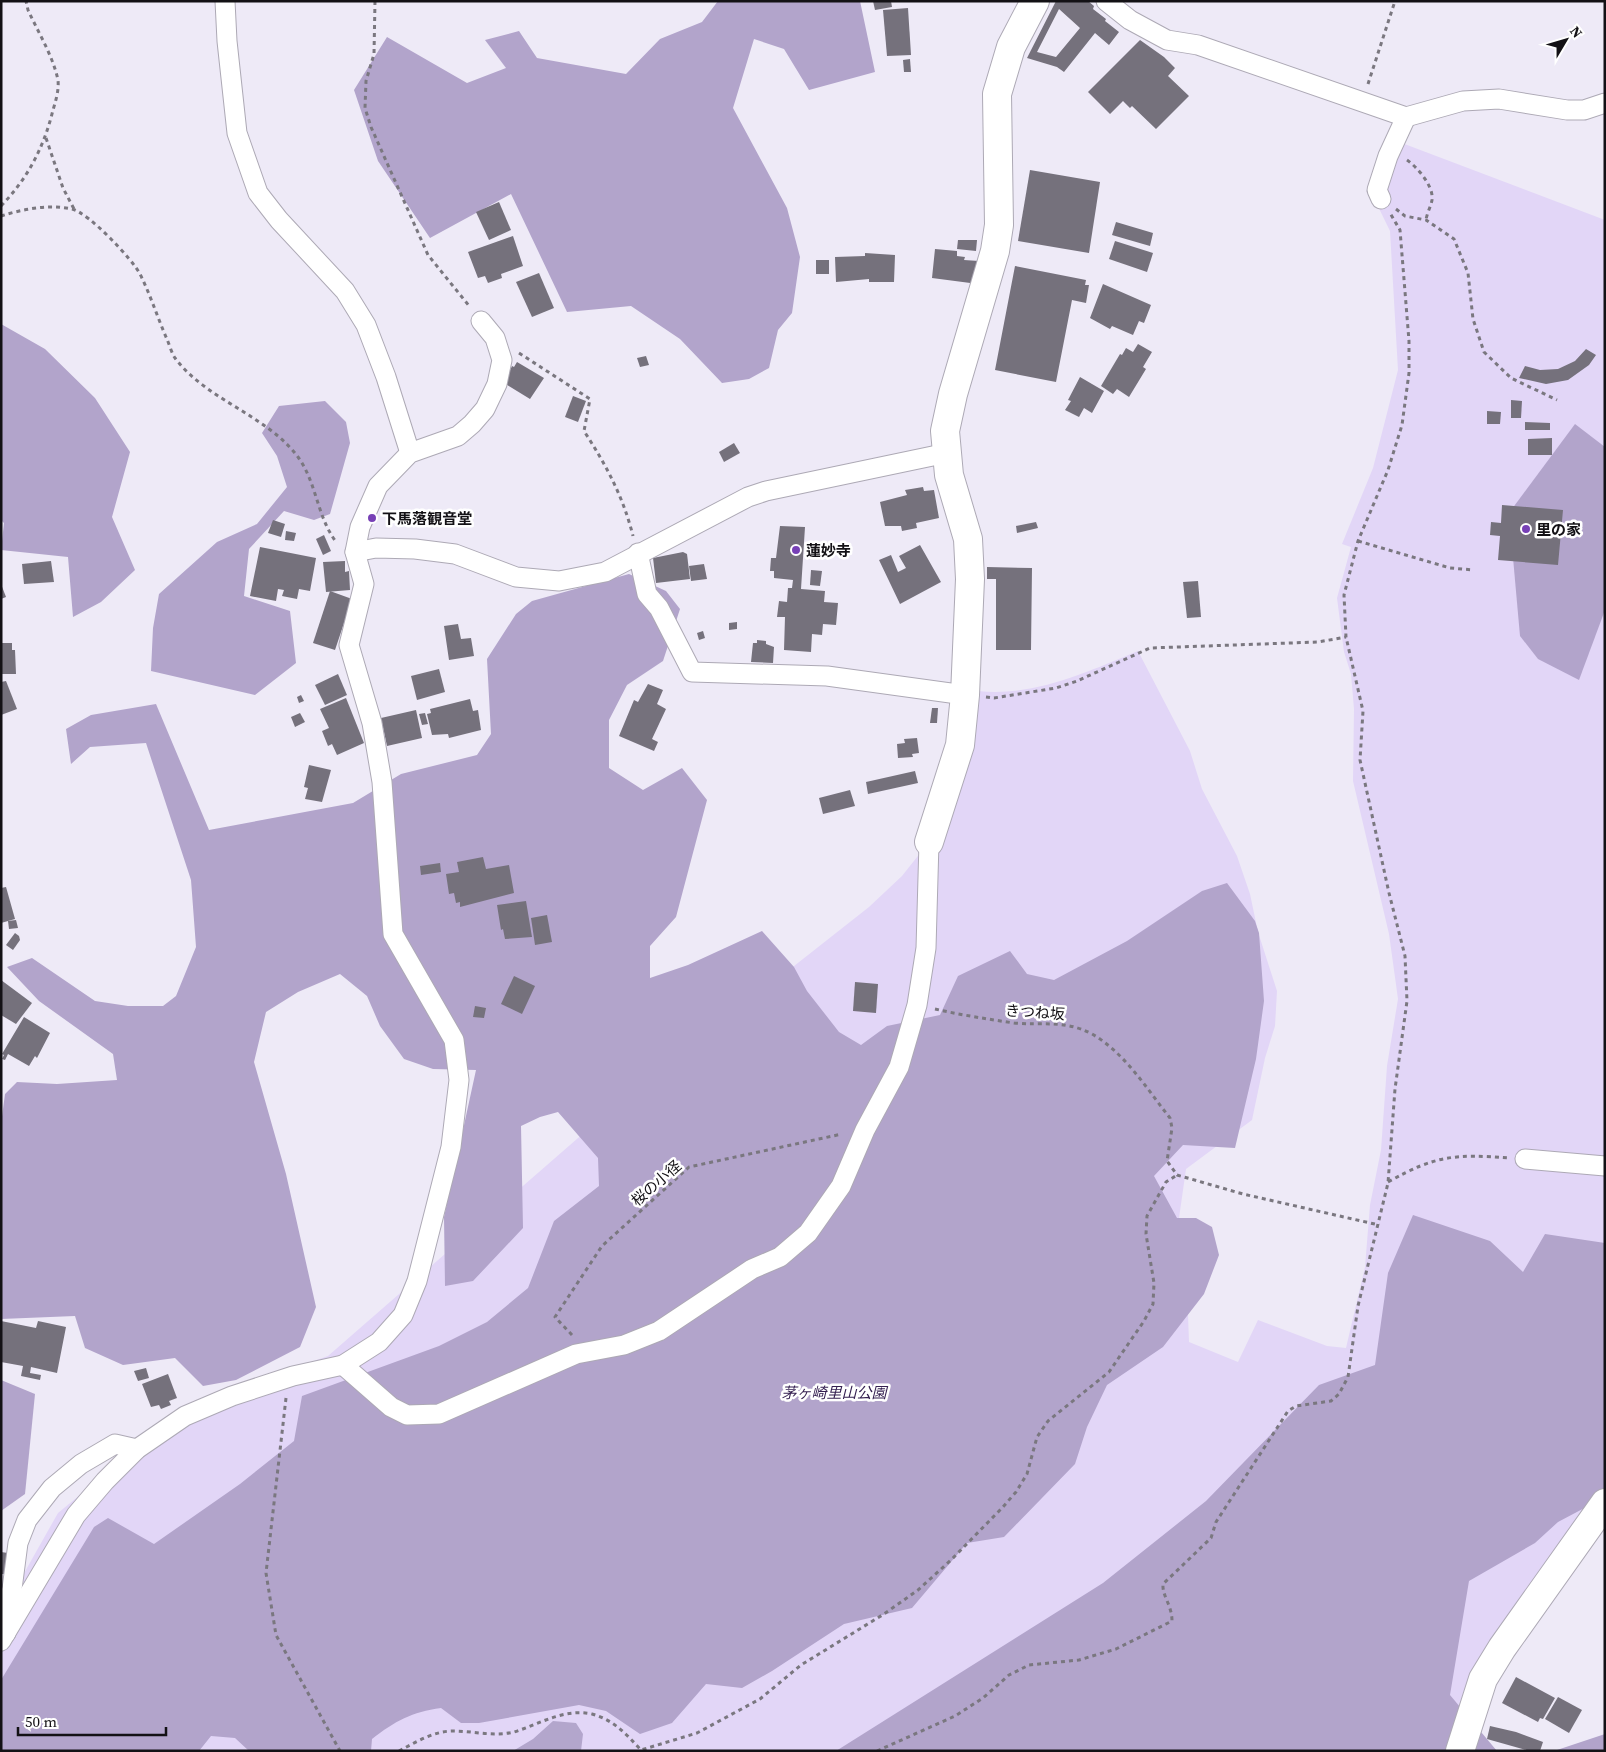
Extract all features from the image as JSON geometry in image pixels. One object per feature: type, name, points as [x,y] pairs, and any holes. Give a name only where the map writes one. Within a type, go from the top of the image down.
[{"type":"street","points":[[225,1],[227,41],[237,133],[258,193],[279,220],[345,291],[366,325],[386,377],[410,453]]},
{"type":"street","points":[[343,1366],[391,1407],[407,1415],[423,1416],[438,1414],[589,1351],[624,1345],[659,1331],[752,1269],[780,1257],[808,1232],[841,1186],[865,1130],[899,1067],[917,1005],[926,948],[929,842],[960,745],[965,695],[970,579],[968,539],[949,475],[946,431],[953,394],[995,251],[998,225],[997,94],[1011,47],[1035,1]]},
{"type":"street","points":[[1106,1],[1130,20],[1168,40],[1198,46],[1406,117],[1463,101],[1499,99],[1567,110],[1584,110],[1605,103]]},
{"type":"street","points":[[1381,199],[1377,190],[1388,156],[1406,117]]},
{"type":"street","points":[[4,1637],[76,1515],[105,1481],[137,1449],[186,1416],[232,1396],[293,1376],[343,1366],[379,1342],[403,1315],[417,1281],[451,1147],[459,1080],[454,1040],[393,934],[382,782],[372,724],[349,645],[364,584],[355,552],[360,526],[378,486],[410,453],[458,436],[485,409],[497,384],[502,360],[495,338],[481,321]]},
{"type":"street","points":[[355,552],[376,548],[415,549],[455,554],[516,577],[559,581],[605,572],[748,497],[766,491],[947,453]]},
{"type":"street","points":[[638,553],[647,594],[659,608],[692,672],[827,676],[965,695]]},
{"type":"street","points":[[1525,1159],[1605,1166]]},
{"type":"street","points":[[4,1637],[5,1611],[12,1590],[18,1543],[27,1520],[52,1488],[80,1464],[115,1444],[137,1449]]},
{"type":"street","points":[[1460,1751],[1483,1679],[1502,1648],[1605,1504]]},
{"type":"path","points":[[1,206],[30,171],[46,138],[58,94],[58,82],[54,65],[28,10],[26,1]]},
{"type":"path","points":[[375,1],[374,54],[366,90],[365,108],[371,127],[428,255],[481,321]]},
{"type":"path","points":[[1362,103],[1395,1]]},
{"type":"path","points":[[46,138],[63,188],[74,209],[108,235],[139,272],[175,357],[192,376],[278,436],[299,458],[312,486],[325,526],[336,543],[355,552]]},
{"type":"path","points":[[1388,156],[1402,156],[1415,165],[1426,182],[1433,198],[1426,220]]},
{"type":"path","points":[[1381,199],[1405,216],[1426,220],[1454,239],[1468,273],[1472,320],[1484,352],[1511,378],[1557,400]]},
{"type":"path","points":[[877,1751],[955,1716],[983,1698],[1009,1675],[1029,1665],[1079,1660],[1116,1649],[1172,1620],[1172,1608],[1162,1590],[1163,1584],[1211,1538],[1216,1522],[1288,1411],[1296,1406],[1330,1401],[1339,1394],[1348,1377],[1358,1306],[1388,1183],[1395,1089],[1408,1001],[1406,956],[1389,892],[1360,760],[1363,711],[1346,637],[1344,595],[1358,541],[1394,452],[1402,425],[1409,373],[1400,230],[1381,199]]},
{"type":"path","points":[[1,216],[18,211],[44,208],[74,209]]},
{"type":"path","points":[[495,338],[590,399],[584,431],[609,469],[626,507],[638,553]]},
{"type":"path","points":[[1358,541],[1450,568],[1474,570]]},
{"type":"path","points":[[965,695],[994,698],[1056,688],[1077,681],[1150,648],[1318,642],[1346,637]]},
{"type":"path","name":"きつね坂","points":[[917,1005],[971,1017],[1016,1023],[1064,1023],[1092,1034],[1119,1054],[1170,1118],[1172,1128],[1167,1161],[1177,1175]]},
{"type":"path","name":"桜の小径","points":[[589,1351],[555,1318],[602,1246],[689,1167],[865,1130]]},
{"type":"path","points":[[1388,1183],[1416,1166],[1451,1156],[1525,1159]]},
{"type":"path","points":[[400,1751],[426,1736],[452,1731],[484,1734],[513,1732],[540,1721],[572,1713],[592,1714],[615,1723],[641,1750],[697,1733],[760,1699],[801,1665],[884,1614],[918,1590],[951,1560],[1016,1492],[1027,1474],[1037,1437],[1048,1421],[1109,1372],[1144,1322],[1153,1304],[1154,1283],[1146,1234],[1147,1216],[1166,1182],[1177,1175],[1243,1194],[1379,1225]]},
{"type":"path","points":[[293,1376],[285,1403],[266,1573],[276,1635],[340,1751]]},
{"type":"green space","points":[[718,1],[860,1],[875,72],[809,90],[784,49],[754,39],[733,108],[787,208],[800,257],[792,313],[778,330],[769,368],[749,379],[722,383],[680,339],[631,306],[567,312],[511,194],[430,238],[378,161],[354,90],[387,37],[467,83],[506,68],[485,40],[519,31],[537,58],[626,74],[660,39],[702,22]]},
{"type":"green space","name":"茅ヶ崎里山公園","points":[[1386,137],[1605,220],[1605,1487],[1445,1751],[1,1751],[1,1614],[58,1513],[126,1457],[291,1369],[328,1356],[601,1118],[869,907],[902,876],[944,823],[978,691],[999,692],[1040,687],[1080,674],[1138,651],[1190,751],[1202,789],[1237,856],[1250,894],[1258,932],[1277,991],[1275,1026],[1265,1058],[1252,1120],[1186,1169],[1179,1218],[1186,1260],[1189,1342],[1238,1362],[1258,1320],[1327,1346],[1346,1348],[1365,1267],[1370,1205],[1381,1150],[1387,1066],[1398,999],[1389,934],[1353,781],[1354,709],[1351,674],[1344,652],[1337,598],[1351,547],[1342,544],[1373,468],[1398,370],[1390,231],[1370,190]]},
{"type":"green space","points":[[1,324],[45,349],[95,398],[130,452],[112,517],[135,570],[101,602],[73,617],[68,557],[1,550],[4,523],[1,520]]},
{"type":"green space","points":[[325,401],[346,422],[350,443],[330,514],[314,520],[284,511],[249,549],[244,596],[290,611],[296,663],[255,695],[151,671],[153,628],[159,594],[217,542],[257,524],[287,487],[277,456],[262,433],[279,406]]},
{"type":"green space","points":[[1575,424],[1605,447],[1605,610],[1579,680],[1538,659],[1520,636],[1509,513]]},
{"type":"green space","points":[[629,574],[666,591],[680,609],[663,661],[627,685],[609,720],[609,768],[643,790],[682,768],[707,800],[676,917],[650,946],[650,978],[688,965],[762,931],[794,967],[807,991],[839,1032],[861,1045],[887,1026],[940,1015],[958,976],[1010,951],[1027,974],[1054,980],[1127,941],[1202,891],[1227,883],[1255,921],[1259,933],[1264,1001],[1256,1059],[1235,1148],[1183,1145],[1154,1176],[1177,1218],[1196,1218],[1212,1227],[1219,1255],[1204,1294],[1163,1347],[1107,1385],[1087,1427],[1075,1464],[1004,1537],[967,1543],[912,1608],[844,1624],[772,1671],[742,1688],[706,1684],[672,1723],[640,1734],[606,1711],[579,1705],[479,1723],[461,1723],[441,1708],[412,1715],[388,1727],[372,1739],[371,1751],[249,1751],[235,1738],[211,1736],[199,1751],[1,1751],[1,1680],[94,1527],[108,1518],[154,1544],[240,1484],[294,1441],[302,1396],[439,1346],[487,1322],[528,1288],[554,1221],[599,1186],[598,1158],[558,1112],[540,1117],[521,1126],[523,1228],[473,1281],[445,1286],[444,1217],[476,1070],[433,1069],[404,1059],[380,1026],[367,996],[340,974],[298,992],[266,1012],[254,1062],[286,1174],[316,1307],[300,1347],[236,1380],[203,1386],[175,1358],[123,1365],[85,1348],[75,1316],[1,1319],[1,1124],[5,1094],[17,1082],[57,1084],[117,1080],[113,1054],[39,1001],[7,967],[32,958],[95,1001],[128,1006],[163,1006],[176,996],[196,947],[191,880],[146,743],[90,747],[71,764],[66,729],[91,715],[156,704],[209,830],[353,803],[401,774],[477,755],[491,734],[487,659],[516,614],[532,601]]},
{"type":"green space","points":[[1413,1215],[1490,1241],[1523,1272],[1545,1234],[1605,1243],[1605,1502],[1592,1504],[1558,1522],[1535,1543],[1469,1581],[1450,1695],[1497,1751],[836,1751],[1103,1583],[1206,1501],[1319,1385],[1375,1365],[1388,1273]]},
{"type":"green space","points":[[1,1380],[35,1394],[25,1494],[1,1511]]},
{"type":"green space","points":[[1605,1734],[1605,1751],[1554,1751]]},
{"type":"shaded area","points":[[553,1721],[576,1723],[583,1734],[581,1751],[513,1751],[533,1739]]},
{"type":"building","points":[[873,1],[891,1],[892,7],[875,10]]},
{"type":"building","points":[[1056,1],[1088,1],[1094,6],[1093,9],[1106,19],[1105,21],[1119,32],[1109,45],[1095,33],[1064,72],[1057,67],[1027,58]],"holes":[[[1059,9],[1080,28],[1056,57],[1037,52]]]},
{"type":"building","points":[[908,8],[911,55],[887,56],[883,10]]},
{"type":"building","points":[[1140,40],[1164,57],[1175,68],[1168,76],[1189,96],[1156,129],[1132,106],[1130,108],[1123,101],[1110,114],[1088,92]]},
{"type":"building","points":[[910,59],[911,72],[904,72],[903,60]]},
{"type":"building","points":[[1030,170],[1100,182],[1089,253],[1018,241]]},
{"type":"building","points":[[499,202],[511,230],[489,240],[476,212]]},
{"type":"building","points":[[1116,222],[1153,233],[1150,246],[1112,235]]},
{"type":"building","points":[[513,236],[523,266],[501,274],[502,278],[488,283],[485,276],[478,278],[468,252]]},
{"type":"building","points":[[958,240],[977,240],[976,251],[957,249]]},
{"type":"building","points":[[1115,241],[1153,253],[1147,272],[1109,259]]},
{"type":"building","points":[[935,249],[957,251],[957,256],[965,257],[964,260],[979,261],[978,284],[932,278]]},
{"type":"building","points":[[865,253],[895,255],[894,282],[869,282],[869,279],[836,282],[835,257],[865,256]]},
{"type":"building","points":[[816,260],[829,260],[829,274],[816,274]]},
{"type":"building","points":[[1015,266],[1086,280],[1085,285],[1089,285],[1086,303],[1072,300],[1056,382],[995,370]]},
{"type":"building","points":[[539,273],[554,308],[532,317],[516,282]]},
{"type":"building","points":[[1103,284],[1151,305],[1144,323],[1139,321],[1133,335],[1112,326],[1110,329],[1090,318]]},
{"type":"building","points":[[1138,344],[1152,352],[1143,367],[1146,369],[1129,397],[1117,389],[1113,394],[1101,386],[1120,354],[1122,355],[1126,348],[1133,352]]},
{"type":"building","points":[[1586,349],[1596,355],[1589,365],[1568,380],[1546,384],[1519,378],[1525,366],[1540,370],[1558,369],[1575,361]]},
{"type":"building","points":[[646,356],[649,365],[640,367],[637,358]]},
{"type":"building","points":[[517,362],[544,378],[530,399],[504,383],[512,366],[514,367]]},
{"type":"building","points":[[1080,377],[1104,391],[1092,413],[1084,408],[1079,417],[1065,410],[1071,401],[1068,400]]},
{"type":"building","points":[[573,396],[586,401],[578,422],[565,417]]},
{"type":"building","points":[[1511,400],[1522,401],[1521,418],[1511,418]]},
{"type":"building","points":[[1487,411],[1501,412],[1500,424],[1487,424]]},
{"type":"building","points":[[1525,422],[1550,423],[1550,430],[1525,430]]},
{"type":"building","points":[[1552,438],[1552,455],[1528,455],[1528,439]]},
{"type":"building","points":[[734,443],[740,453],[724,462],[719,452]]},
{"type":"building","points":[[923,487],[924,491],[934,490],[939,518],[916,523],[917,528],[902,531],[901,526],[885,526],[880,502],[907,495],[905,490]]},
{"type":"building","name":"里の家","points":[[1502,505],[1563,510],[1558,565],[1498,560],[1500,536],[1490,535],[1491,522],[1501,523]]},
{"type":"building","points":[[273,520],[285,524],[281,537],[268,533]]},
{"type":"building","points":[[1036,522],[1038,528],[1017,533],[1016,526]]},
{"type":"building","points":[[780,526],[805,527],[801,589],[825,591],[824,602],[838,603],[836,625],[823,624],[822,635],[812,634],[811,652],[784,650],[785,617],[777,617],[779,601],[787,602],[788,588],[792,588],[793,580],[774,578],[774,571],[770,571],[771,558],[776,558]]},
{"type":"building","points":[[286,531],[296,533],[294,541],[285,540]]},
{"type":"building","points":[[324,535],[331,551],[323,555],[316,539]]},
{"type":"building","points":[[920,545],[941,582],[900,604],[879,560],[891,555],[898,572],[906,568],[899,556]]},
{"type":"building","points":[[260,547],[316,558],[310,591],[299,589],[297,599],[282,596],[284,590],[278,589],[276,601],[250,596]]},
{"type":"building","points":[[683,552],[687,554],[690,579],[656,583],[653,558]]},
{"type":"building","points":[[51,561],[54,582],[24,584],[22,564]]},
{"type":"building","points":[[345,561],[345,572],[349,571],[350,590],[326,592],[323,562]]},
{"type":"building","points":[[704,564],[707,579],[691,581],[689,566]]},
{"type":"building","points":[[987,567],[1032,568],[1031,650],[996,650],[996,579],[987,579]]},
{"type":"building","points":[[811,570],[822,571],[820,586],[810,585]]},
{"type":"building","points":[[1198,581],[1201,617],[1187,618],[1183,582]]},
{"type":"building","points":[[1,584],[6,597],[1,599]]},
{"type":"building","points":[[330,591],[352,599],[335,650],[313,643]]},
{"type":"building","points":[[737,622],[737,629],[729,630],[729,623]]},
{"type":"building","points":[[458,624],[461,639],[471,638],[474,656],[449,660],[444,626]]},
{"type":"building","points":[[703,631],[705,638],[699,640],[697,633]]},
{"type":"building","points":[[757,640],[766,641],[766,644],[774,647],[773,663],[751,662],[753,643],[757,643]]},
{"type":"building","points":[[1,643],[12,643],[12,650],[15,650],[16,674],[1,674]]},
{"type":"building","points":[[439,669],[445,692],[417,700],[411,676]]},
{"type":"building","points":[[338,674],[347,695],[325,705],[315,685]]},
{"type":"building","points":[[6,681],[17,709],[1,715],[1,682]]},
{"type":"building","points":[[648,684],[663,690],[657,704],[666,709],[652,739],[658,742],[654,751],[619,736],[634,700],[638,702]]},
{"type":"building","points":[[301,695],[304,701],[299,703],[297,697]]},
{"type":"building","points":[[346,698],[364,743],[337,755],[332,744],[328,746],[322,731],[329,728],[320,709]]},
{"type":"building","points":[[470,699],[473,711],[478,710],[481,730],[449,738],[448,734],[432,735],[427,714],[431,713],[430,709]]},
{"type":"building","points":[[932,708],[938,708],[937,723],[930,723]]},
{"type":"building","points":[[416,710],[422,738],[387,746],[381,718]]},
{"type":"building","points":[[300,713],[305,722],[295,727],[291,717]]},
{"type":"building","points":[[425,713],[428,724],[422,725],[419,714]]},
{"type":"building","points":[[917,738],[919,753],[912,754],[913,757],[898,758],[897,744],[905,743],[904,739]]},
{"type":"building","points":[[309,765],[331,770],[322,802],[305,799],[308,788],[304,787]]},
{"type":"building","points":[[915,771],[918,783],[868,794],[866,782]]},
{"type":"building","points":[[850,790],[855,806],[823,814],[819,798]]},
{"type":"building","points":[[483,857],[486,869],[509,865],[514,893],[460,907],[460,902],[456,903],[454,893],[449,894],[446,874],[459,872],[457,862]]},
{"type":"building","points":[[440,863],[441,872],[421,875],[420,866]]},
{"type":"building","points":[[6,887],[15,919],[1,923],[1,888]]},
{"type":"building","points":[[526,901],[532,937],[505,939],[503,929],[501,930],[497,905]]},
{"type":"building","points":[[547,915],[552,942],[535,945],[531,918]]},
{"type":"building","points":[[16,920],[18,928],[9,929],[8,921]]},
{"type":"building","points":[[15,933],[19,936],[20,940],[13,950],[6,945]]},
{"type":"building","points":[[514,976],[535,986],[522,1014],[501,1004]]},
{"type":"building","points":[[1,980],[32,1003],[16,1024],[1,1015]]},
{"type":"building","points":[[855,982],[878,984],[876,1013],[853,1011]]},
{"type":"building","points":[[475,1006],[486,1008],[484,1018],[473,1017]]},
{"type":"building","points":[[24,1017],[50,1033],[37,1058],[35,1056],[29,1066],[8,1054],[5,1060],[2,1059],[4,1055],[2,1054]]},
{"type":"building","points":[[1,1321],[36,1328],[38,1321],[66,1327],[57,1373],[31,1367],[30,1373],[41,1375],[40,1380],[21,1376],[23,1366],[1,1362]]},
{"type":"building","points":[[146,1368],[149,1378],[138,1381],[134,1371]]},
{"type":"building","points":[[168,1374],[177,1398],[169,1401],[171,1405],[161,1409],[159,1405],[151,1407],[142,1384]]},
{"type":"building","points":[[1,1552],[8,1553],[5,1574],[1,1574]]},
{"type":"building","points":[[1516,1677],[1555,1698],[1543,1719],[1540,1718],[1538,1722],[1502,1703]]},
{"type":"building","points":[[1558,1697],[1582,1710],[1569,1733],[1545,1719]]},
{"type":"building","points":[[1490,1726],[1516,1732],[1543,1742],[1540,1751],[1530,1751],[1487,1739]]},
{"type":"place","name":"下馬落観音堂","points":[[372,518]]},
{"type":"place","name":"里の家","points":[[1526,529]]},
{"type":"place","name":"蓮妙寺","points":[[796,550]]}]
